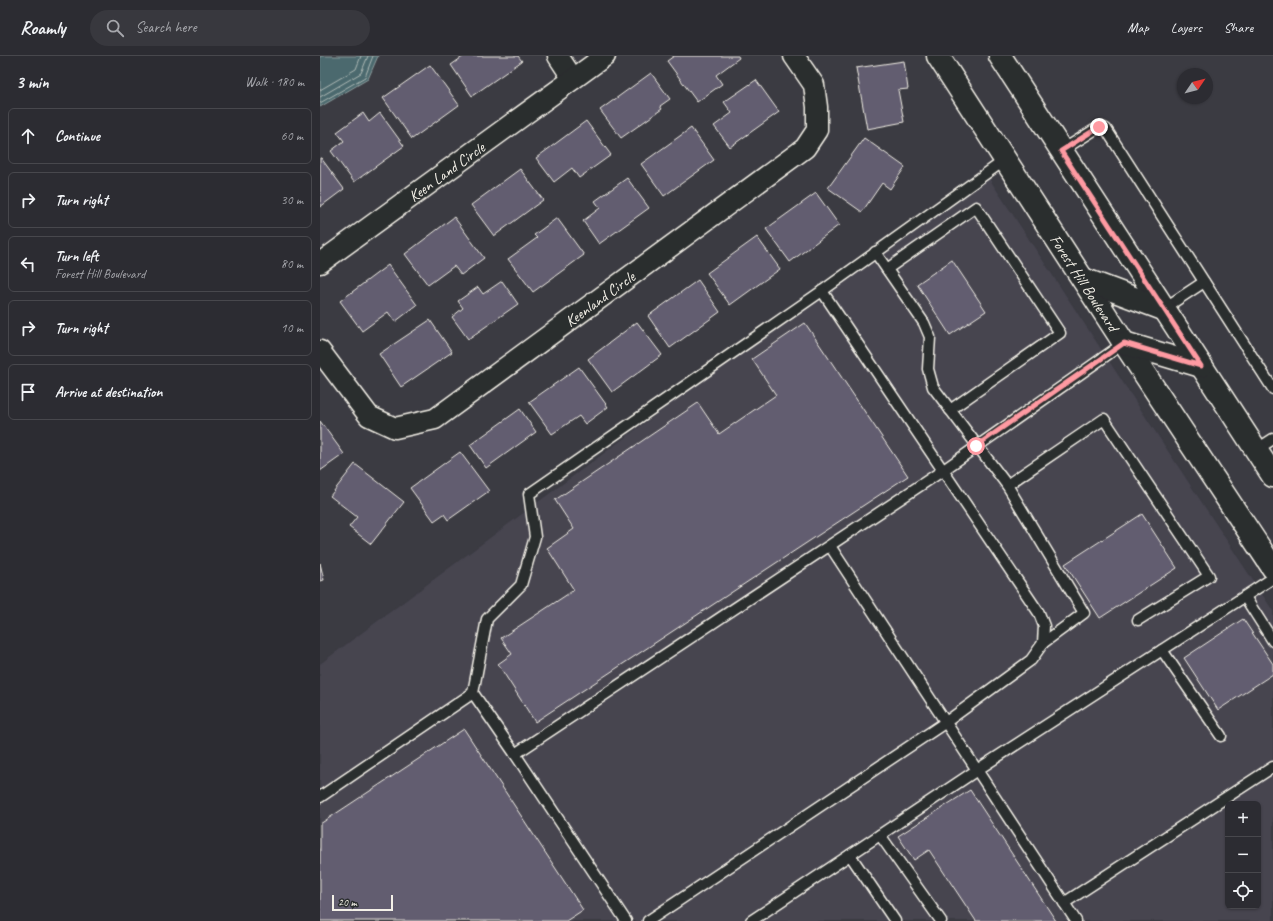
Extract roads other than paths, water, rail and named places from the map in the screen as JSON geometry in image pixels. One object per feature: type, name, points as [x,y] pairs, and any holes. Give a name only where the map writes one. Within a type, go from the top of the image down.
[{"type":"main road","name":"Forest Hill Boulevard","points":[[938,56],[1124,343],[1273,568]]},
{"type":"main road","points":[[1000,56],[1201,366],[1265,445],[1273,476]]},
{"type":"main road","points":[[1083,279],[1164,308]]},
{"type":"main road","points":[[1124,343],[1201,366]]},
{"type":"street","points":[[558,56],[573,79]]},
{"type":"street","name":"Keen Land Circle","points":[[320,263],[605,56]]},
{"type":"street","name":"Keenland Circle","points":[[320,351],[369,416],[395,428],[435,420],[805,148],[817,130],[817,107],[814,85],[794,56]]},
{"type":"lane","points":[[1061,151],[1099,127],[1106,130],[1273,389]]},
{"type":"lane","points":[[320,797],[473,693],[487,619],[521,585],[535,537],[529,494],[822,291],[1005,160]]},
{"type":"lane","points":[[887,269],[976,208],[1060,333],[950,410]]},
{"type":"lane","points":[[648,921],[946,722],[1031,660],[1043,643],[1084,614],[1007,486],[933,387],[928,368],[930,337],[924,323],[875,252]]},
{"type":"lane","points":[[1164,308],[1204,282]]},
{"type":"lane","points":[[822,291],[1038,613],[1044,626],[1043,643]]},
{"type":"lane","points":[[515,754],[942,471],[1124,343]]},
{"type":"lane","points":[[1007,486],[1104,419],[1209,576],[1138,620]]},
{"type":"lane","points":[[830,546],[1076,921]]},
{"type":"lane","points":[[751,921],[977,770],[1273,578]]},
{"type":"lane","points":[[1245,597],[1273,641]]},
{"type":"lane","points":[[1162,650],[1221,736]]},
{"type":"lane","points":[[473,693],[626,921]]},
{"type":"lane","points":[[1064,903],[1273,766]]},
{"type":"lane","points":[[880,835],[940,921]]},
{"type":"lane","points":[[850,855],[895,921]]},
{"type":"water","points":[[320,56],[378,56],[368,79],[320,107]]}]
